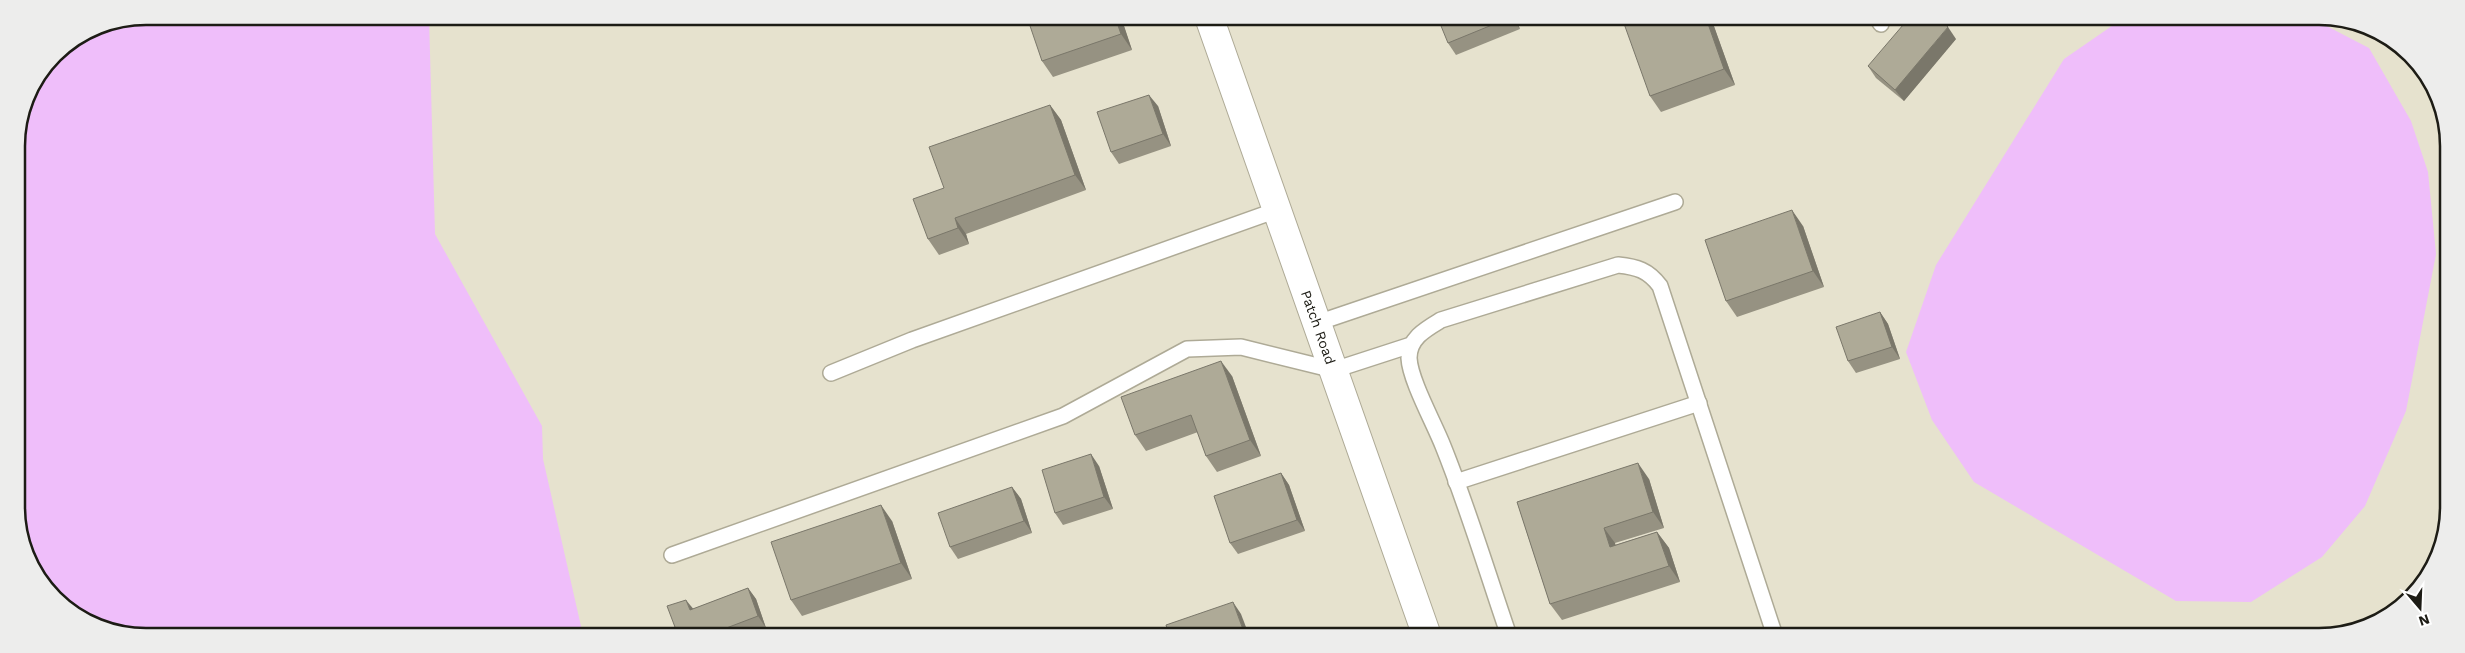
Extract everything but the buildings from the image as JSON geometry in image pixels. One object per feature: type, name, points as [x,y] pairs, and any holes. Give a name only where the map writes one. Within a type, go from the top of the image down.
[{"type":"street","name":"Patch Road","points":[[1212,25],[1424,628]]},
{"type":"lane","points":[[1317,323],[1675,202]]},
{"type":"lane","points":[[831,373],[912,340],[1278,210]]},
{"type":"lane","points":[[672,555],[1063,416],[1187,349],[1241,347],[1334,370],[1411,345],[1423,331],[1441,320],[1618,265],[1637,267],[1652,274],[1660,286],[1772,628]]},
{"type":"lane","points":[[1411,345],[1409,359],[1417,385],[1456,482],[1506,628]]},
{"type":"lane","points":[[1456,482],[1699,403]]},
{"type":"shaded area","points":[[429,25],[435,234],[542,426],[543,459],[581,628],[146,628],[122,626],[107,622],[92,616],[72,603],[60,593],[41,568],[29,539],[25,515],[25,138],[31,107],[37,92],[50,72],[66,55],[85,41],[107,31],[130,26]]},
{"type":"shaded area","points":[[2113,25],[2325,25],[2369,48],[2411,121],[2428,172],[2436,254],[2406,411],[2365,506],[2322,557],[2251,602],[2176,601],[1974,482],[1932,420],[1906,352],[1936,265],[2064,59]]}]
